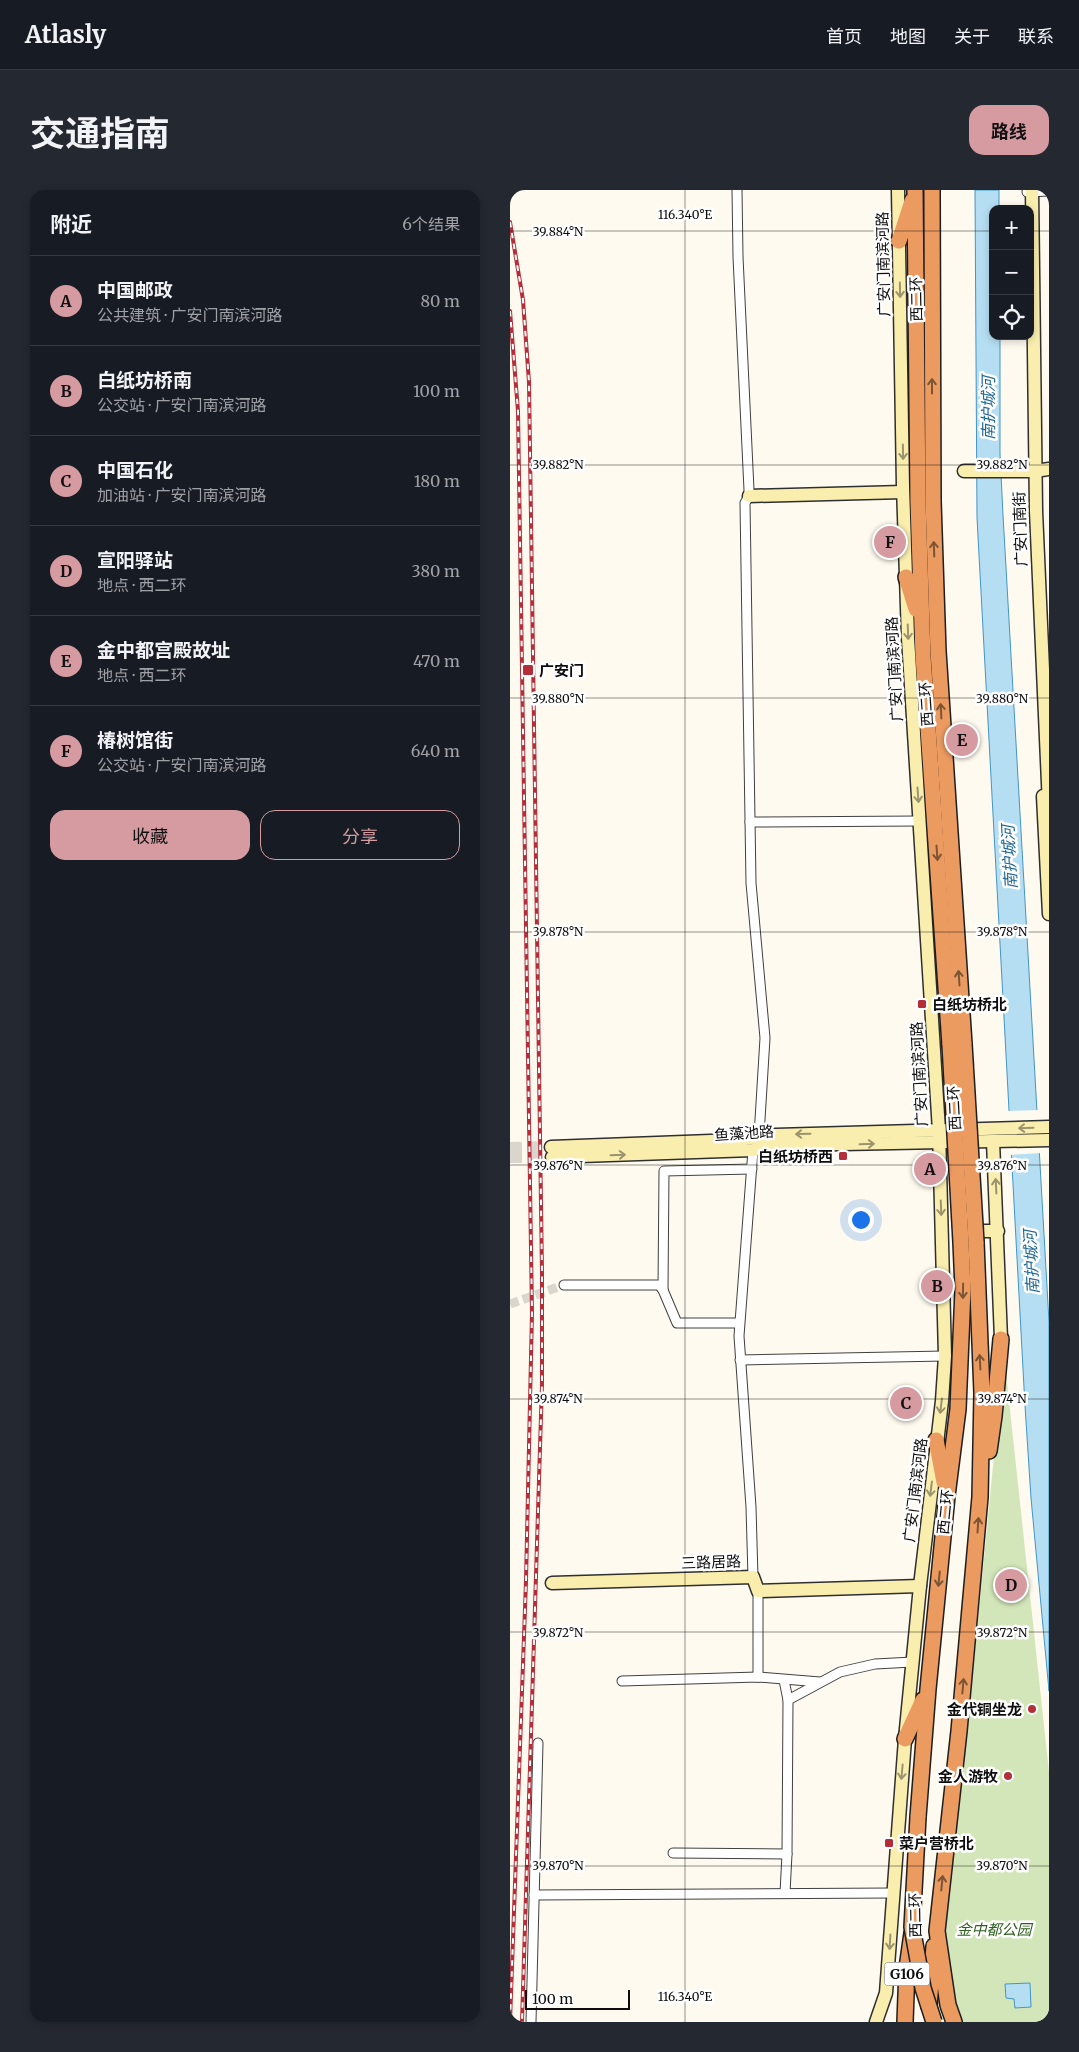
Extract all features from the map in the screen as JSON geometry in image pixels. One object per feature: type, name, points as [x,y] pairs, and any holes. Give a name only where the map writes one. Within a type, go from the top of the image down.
[{"type":"highway","name":"西二环","points":[[932,190],[933,501],[938,651],[957,1044],[969,1242],[982,1393],[980,1497],[959,1731],[937,1931],[948,2004],[954,2022]]},
{"type":"highway","points":[[899,241],[915,191]]},
{"type":"highway","name":"西二环","points":[[915,191],[918,502],[922,628],[957,1044]]},
{"type":"highway","points":[[906,577],[922,628]]},
{"type":"highway","name":"西二环","points":[[934,2022],[923,1988],[912,1927],[928,1689],[959,1385],[963,1289],[969,1242]]},
{"type":"highway","points":[[980,1497],[994,1416],[1001,1340]]},
{"type":"highway","points":[[936,1440],[947,1496]]},
{"type":"highway","points":[[905,1740],[928,1689]]},
{"type":"highway","name":"G106","points":[[906,2022],[907,1968],[912,1927]]},
{"type":"highway","name":"G106","points":[[928,2022],[931,1968],[937,1931]]},
{"type":"highway","points":[[894,2022],[907,1968]]},
{"type":"street","points":[[737,190],[738,257],[749,493],[745,503],[751,882],[765,1038],[759,1136]]},
{"type":"street","name":"广安门南滨河路","points":[[876,2022],[886,1992],[905,1740],[920,1586],[942,1402],[945,1356],[939,1136],[908,638],[903,489],[898,190]]},
{"type":"street","points":[[1027,205],[1029,191],[1049,191]]},
{"type":"street","name":"广安门南街","points":[[1029,191],[1032,471]]},
{"type":"street","name":"广安门南街","points":[[1027,340],[1048,801],[1049,914]]},
{"type":"street","points":[[964,471],[1032,471],[1049,469]]},
{"type":"street","points":[[1032,471],[1049,476]]},
{"type":"street","points":[[749,493],[903,489]]},
{"type":"street","points":[[750,822],[920,821]]},
{"type":"street","points":[[999,1137],[1049,1127]]},
{"type":"street","name":"鱼藻池路","points":[[759,1136],[939,1136],[793,1145],[754,1150],[552,1152],[737,1140],[759,1136]]},
{"type":"street","points":[[939,1136],[1049,1140]]},
{"type":"street","points":[[999,1137],[998,1230],[1001,1340]]},
{"type":"street","points":[[753,1577],[751,1507],[739,1322],[754,1150]]},
{"type":"street","points":[[663,1290],[664,1171],[752,1170]]},
{"type":"street","points":[[942,1232],[998,1230]]},
{"type":"street","points":[[564,1285],[659,1285],[677,1323],[739,1322]]},
{"type":"street","points":[[740,1360],[945,1356]]},
{"type":"street","name":"三路居路","points":[[552,1583],[753,1577],[758,1591]]},
{"type":"street","points":[[758,1678],[758,1591],[920,1586]]},
{"type":"street","points":[[788,1700],[840,1672],[875,1664],[913,1662]]},
{"type":"street","points":[[622,1681],[758,1678],[821,1682]]},
{"type":"street","points":[[784,1680],[788,1700],[786,1893]]},
{"type":"street","points":[[531,2022],[538,1743]]},
{"type":"street","points":[[673,1853],[787,1854]]},
{"type":"street","points":[[534,1895],[893,1893]]},
{"type":"green space","name":"金中都公园","points":[[1004,1354],[1049,1772],[1049,2022],[954,2022],[937,1931],[967,1732]]},
{"type":"water","name":"南护城河","points":[[975,190],[999,190],[999,205],[989,205],[989,340],[1000,340],[1000,454],[1003,515],[1049,1322],[1049,1691],[1031,1498],[1025,1406],[977,518]]},
{"type":"water","points":[[1030,1983],[1031,2007],[1015,2008],[1014,1999],[1006,1998],[1005,1984]]},
{"type":"pier","points":[[1039,1110],[1042,1153],[1009,1155],[1007,1111]]},
{"type":"tunnel","points":[[510,1148],[551,1147]]},
{"type":"tunnel","points":[[510,1157],[552,1157]]},
{"type":"tunnel","points":[[510,1304],[564,1285]]},
{"type":"railway","points":[[510,222],[523,300],[529,382],[542,1273],[542,1384],[522,2022]]},
{"type":"railway","points":[[510,311],[518,411],[532,1313],[526,1581],[510,2022]]},
{"type":"place","name":"椿树馆街","points":[[890,542]]},
{"type":"place","name":"广安门","points":[[528,670]]},
{"type":"place","name":"金中都宫殿故址","points":[[962,740]]},
{"type":"place","name":"白纸坊桥北","points":[[922,1004]]},
{"type":"place","name":"白纸坊桥西","points":[[843,1156]]},
{"type":"place","name":"中国邮政","points":[[930,1169]]},
{"type":"place","name":"白纸坊桥南","points":[[937,1286]]},
{"type":"place","name":"中国石化","points":[[906,1403]]},
{"type":"place","name":"宣阳驿站","points":[[1011,1585]]},
{"type":"place","name":"金代铜坐龙","points":[[1032,1709]]},
{"type":"place","name":"金人游牧","points":[[1008,1776]]},
{"type":"place","name":"菜户营桥北","points":[[889,1843]]}]
